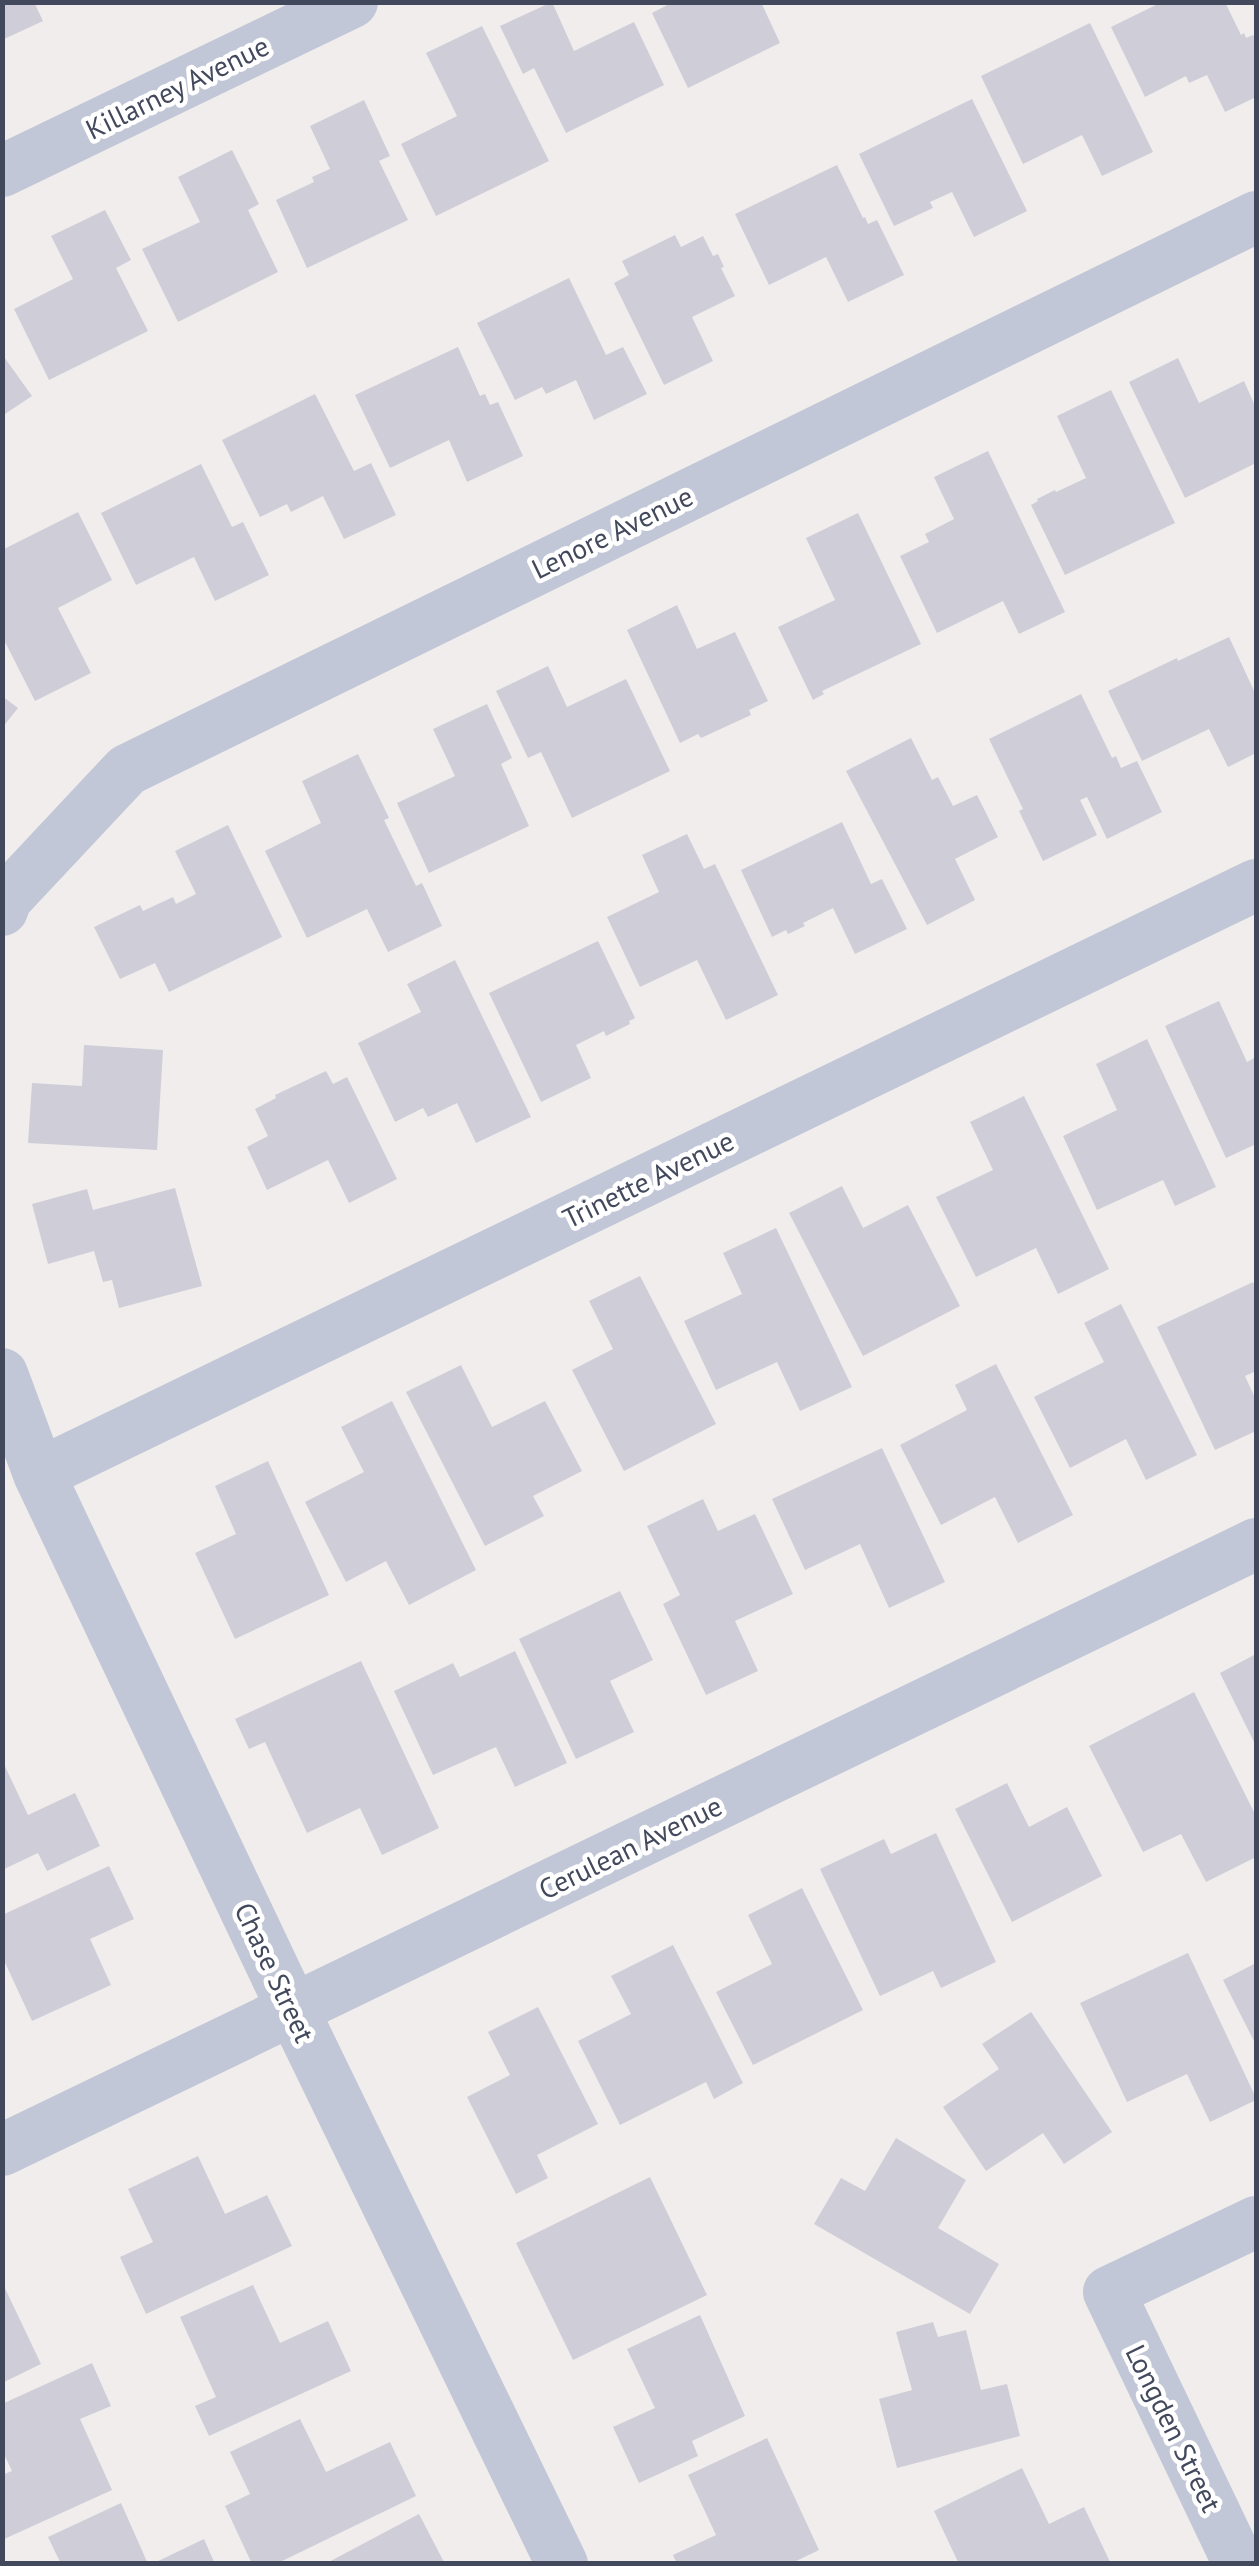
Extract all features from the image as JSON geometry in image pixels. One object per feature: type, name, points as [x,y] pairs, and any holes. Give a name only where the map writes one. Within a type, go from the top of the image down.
[{"type":"street","name":"Killarney Avenue","points":[[2,171],[352,2]]},
{"type":"street","name":"Lenore Avenue","points":[[4,904],[126,770],[1256,217]]},
{"type":"street","name":"Trinette Avenue","points":[[39,1474],[1256,885]]},
{"type":"street","name":"Chase Street","points":[[2,1374],[39,1474],[292,2010],[562,2564]]},
{"type":"street","name":"Cerulean Avenue","points":[[2,2150],[1256,1544]]},
{"type":"street","name":"Longden Street","points":[[1239,2564],[1109,2292],[1256,2222]]},
{"type":"building","points":[[2,2],[34,2],[43,21],[2,40]]},
{"type":"building","points":[[552,2],[574,51],[634,22],[664,85],[566,133],[534,68],[523,74],[500,26]]},
{"type":"building","points":[[673,2],[761,2],[780,43],[688,88],[652,13]]},
{"type":"building","points":[[1162,2],[1225,2],[1241,35],[1253,35],[1256,41],[1256,97],[1225,112],[1207,75],[1189,83],[1186,76],[1145,97],[1111,27]]},
{"type":"building","points":[[1090,23],[1153,152],[1102,176],[1082,135],[1023,164],[981,76]]},
{"type":"building","points":[[482,26],[549,161],[436,216],[401,144],[457,116],[426,53]]},
{"type":"building","points":[[972,99],[1027,211],[974,237],[952,192],[930,202],[933,208],[894,226],[859,154]]},
{"type":"building","points":[[364,100],[390,156],[379,161],[408,220],[307,268],[276,200],[314,182],[312,177],[330,169],[310,126]]},
{"type":"building","points":[[232,150],[259,204],[248,210],[278,272],[178,322],[142,249],[200,222],[178,177]]},
{"type":"building","points":[[837,165],[863,218],[868,224],[877,220],[904,275],[848,302],[826,257],[769,285],[735,214]]},
{"type":"building","points":[[105,210],[131,260],[116,268],[148,331],[49,380],[14,309],[73,279],[51,236]]},
{"type":"building","points":[[675,235],[681,247],[703,236],[713,256],[718,254],[735,296],[692,317],[713,361],[664,385],[614,283],[629,275],[622,261]]},
{"type":"building","points":[[569,278],[606,355],[623,347],[647,394],[594,420],[576,380],[546,394],[542,387],[515,400],[477,323]]},
{"type":"building","points":[[458,347],[480,396],[485,394],[490,405],[498,402],[523,456],[467,482],[449,440],[390,468],[355,395]]},
{"type":"building","points":[[2,354],[32,396],[2,416]]},
{"type":"building","points":[[1178,358],[1199,403],[1244,381],[1256,408],[1256,463],[1185,498],[1129,382]]},
{"type":"building","points":[[1111,390],[1175,523],[1065,575],[1031,505],[1086,478],[1057,416]]},
{"type":"building","points":[[315,394],[354,471],[371,463],[396,515],[344,539],[323,496],[291,512],[287,504],[260,517],[222,440]]},
{"type":"building","points":[[988,451],[1065,612],[1019,634],[1003,601],[937,633],[900,556],[929,542],[925,534],[954,519],[934,477]]},
{"type":"building","points":[[201,464],[232,527],[243,522],[269,575],[215,601],[194,557],[136,585],[101,513]]},
{"type":"building","points":[[78,512],[112,580],[58,608],[91,673],[35,701],[2,636],[2,550]]},
{"type":"building","points":[[858,513],[921,644],[822,691],[824,694],[813,700],[778,627],[835,600],[806,538]]},
{"type":"building","points":[[677,605],[697,649],[735,632],[768,701],[749,710],[751,715],[701,738],[698,734],[680,743],[627,630]]},
{"type":"building","points":[[1229,637],[1256,695],[1256,753],[1228,767],[1209,729],[1142,761],[1108,691]]},
{"type":"building","points":[[548,666],[567,707],[626,679],[670,771],[572,818],[541,752],[528,758],[496,691]]},
{"type":"building","points":[[1081,694],[1112,758],[1116,756],[1121,768],[1137,761],[1162,812],[1107,839],[1087,797],[1080,800],[1097,835],[1043,861],[989,739]]},
{"type":"building","points":[[2,696],[18,708],[2,728]]},
{"type":"building","points":[[487,704],[512,758],[501,764],[529,826],[429,873],[397,803],[455,776],[433,729]]},
{"type":"building","points":[[911,738],[932,780],[938,777],[953,806],[977,795],[998,837],[955,859],[975,900],[927,925],[846,771]]},
{"type":"building","points":[[358,754],[416,886],[422,883],[442,926],[388,952],[367,909],[307,938],[265,851],[321,823],[302,781]]},
{"type":"building","points":[[842,822],[871,884],[882,879],[907,929],[855,954],[833,908],[803,923],[805,926],[772,937],[741,870]]},
{"type":"building","points":[[228,825],[282,937],[169,992],[155,963],[120,979],[94,927],[140,905],[143,911],[173,897],[176,904],[196,894],[175,851]]},
{"type":"building","points":[[687,834],[704,869],[715,864],[778,995],[726,1020],[697,960],[640,987],[607,917],[659,892],[642,855]]},
{"type":"building","points":[[598,941],[635,1018],[606,1036],[604,1031],[576,1045],[591,1078],[541,1102],[489,993]]},
{"type":"building","points":[[455,960],[531,1117],[476,1143],[457,1103],[428,1117],[423,1108],[395,1122],[358,1043],[421,1012],[407,984]]},
{"type":"building","points":[[1219,1001],[1247,1062],[1256,1057],[1256,1144],[1226,1158],[1165,1026]]},
{"type":"building","points":[[1147,1039],[1216,1187],[1175,1206],[1163,1180],[1097,1210],[1063,1136],[1117,1110],[1096,1064]]},
{"type":"building","points":[[84,1045],[163,1050],[157,1150],[28,1143],[32,1083],[82,1086]]},
{"type":"building","points":[[326,1071],[333,1084],[347,1077],[397,1179],[349,1203],[328,1160],[267,1190],[247,1147],[268,1136],[255,1109]]},
{"type":"building","points":[[1024,1096],[1109,1269],[1058,1294],[1036,1248],[976,1277],[936,1197],[993,1170],[970,1122]]},
{"type":"building","points":[[842,1186],[863,1228],[908,1205],[960,1306],[863,1356],[789,1213]]},
{"type":"building","points":[[175,1188],[202,1286],[119,1308],[112,1280],[103,1282],[94,1251],[48,1264],[32,1204],[87,1189],[93,1210]]},
{"type":"building","points":[[776,1228],[852,1387],[800,1411],[777,1362],[716,1390],[684,1321],[742,1294],[723,1253]]},
{"type":"building","points":[[640,1276],[716,1424],[624,1471],[572,1370],[613,1349],[589,1301]]},
{"type":"building","points":[[1253,1282],[1256,1371],[1245,1376],[1256,1400],[1256,1431],[1215,1450],[1157,1327]]},
{"type":"building","points":[[1121,1304],[1197,1455],[1146,1480],[1126,1439],[1070,1468],[1034,1397],[1104,1362],[1084,1323]]},
{"type":"building","points":[[996,1364],[1073,1515],[1018,1543],[995,1497],[941,1525],[900,1445],[967,1410],[955,1385]]},
{"type":"building","points":[[461,1365],[492,1427],[545,1401],[582,1471],[533,1496],[544,1516],[485,1546],[406,1392]]},
{"type":"building","points":[[392,1401],[476,1570],[409,1605],[386,1561],[346,1582],[305,1502],[364,1472],[341,1427]]},
{"type":"building","points":[[882,1448],[945,1582],[889,1608],[860,1544],[805,1570],[772,1499]]},
{"type":"building","points":[[268,1461],[329,1595],[235,1639],[195,1553],[236,1534],[215,1486]]},
{"type":"building","points":[[703,1499],[718,1531],[755,1514],[793,1594],[735,1621],[758,1671],[706,1695],[663,1604],[680,1595],[647,1526]]},
{"type":"building","points":[[620,1591],[653,1660],[610,1681],[634,1732],[576,1759],[519,1639]]},
{"type":"building","points":[[515,1651],[567,1763],[515,1787],[496,1747],[433,1775],[394,1691],[453,1663],[460,1677]]},
{"type":"building","points":[[1256,1654],[1256,1746],[1220,1673]]},
{"type":"building","points":[[361,1661],[439,1828],[382,1855],[360,1808],[307,1833],[265,1742],[249,1749],[235,1719]]},
{"type":"building","points":[[1194,1692],[1256,1816],[1256,1857],[1206,1882],[1181,1834],[1143,1852],[1089,1746]]},
{"type":"building","points":[[2,1760],[28,1815],[75,1793],[100,1846],[47,1871],[38,1853],[2,1870]]},
{"type":"building","points":[[1007,1783],[1029,1827],[1067,1807],[1102,1876],[1012,1922],[955,1809]]},
{"type":"building","points":[[936,1833],[996,1962],[941,1988],[933,1971],[880,1996],[820,1869],[884,1839],[891,1854]]},
{"type":"building","points":[[109,1866],[134,1919],[90,1939],[111,1985],[32,2021],[2,1956],[2,1915]]},
{"type":"building","points":[[802,1888],[863,2010],[753,2065],[716,1992],[772,1964],[748,1915]]},
{"type":"building","points":[[673,1945],[743,2083],[714,2099],[706,2082],[620,2125],[578,2041],[631,2014],[611,1976]]},
{"type":"building","points":[[1188,1953],[1256,2098],[1210,2122],[1187,2074],[1127,2102],[1080,2003]]},
{"type":"building","points":[[1256,1963],[1256,2045],[1223,1980]]},
{"type":"building","points":[[538,2007],[598,2124],[537,2155],[548,2178],[516,2194],[467,2097],[510,2075],[488,2032]]},
{"type":"building","points":[[1031,2012],[1112,2132],[1064,2164],[1043,2133],[986,2171],[943,2107],[999,2069],[982,2044]]},
{"type":"building","points":[[896,2138],[966,2180],[938,2228],[999,2264],[970,2314],[814,2224],[841,2178],[865,2191]]},
{"type":"building","points":[[198,2156],[225,2214],[267,2195],[292,2246],[146,2314],[120,2257],[153,2242],[128,2189]]},
{"type":"building","points":[[650,2177],[707,2295],[573,2360],[516,2243]]},
{"type":"building","points":[[2,2282],[41,2364],[2,2383]]},
{"type":"building","points":[[253,2285],[280,2343],[328,2321],[351,2371],[209,2436],[195,2406],[216,2397],[180,2317]]},
{"type":"building","points":[[700,2315],[745,2416],[692,2441],[698,2456],[639,2483],[613,2427],[655,2408],[627,2349]]},
{"type":"building","points":[[933,2322],[938,2337],[966,2330],[981,2390],[1007,2384],[1020,2436],[897,2468],[879,2399],[912,2390],[896,2332]]},
{"type":"building","points":[[92,2363],[111,2406],[80,2419],[112,2490],[2,2540],[2,2475],[12,2471],[2,2450],[2,2404]]},
{"type":"building","points":[[300,2419],[326,2472],[390,2442],[416,2496],[276,2564],[252,2564],[225,2506],[250,2494],[230,2452]]},
{"type":"building","points":[[767,2438],[819,2550],[790,2564],[677,2564],[673,2555],[716,2535],[688,2475]]},
{"type":"building","points":[[1022,2468],[1049,2524],[1084,2507],[1111,2564],[959,2564],[934,2511]]},
{"type":"building","points":[[121,2503],[148,2564],[61,2564],[48,2537]]},
{"type":"building","points":[[419,2514],[445,2564],[325,2564]]},
{"type":"building","points":[[204,2539],[215,2564],[152,2564]]}]
